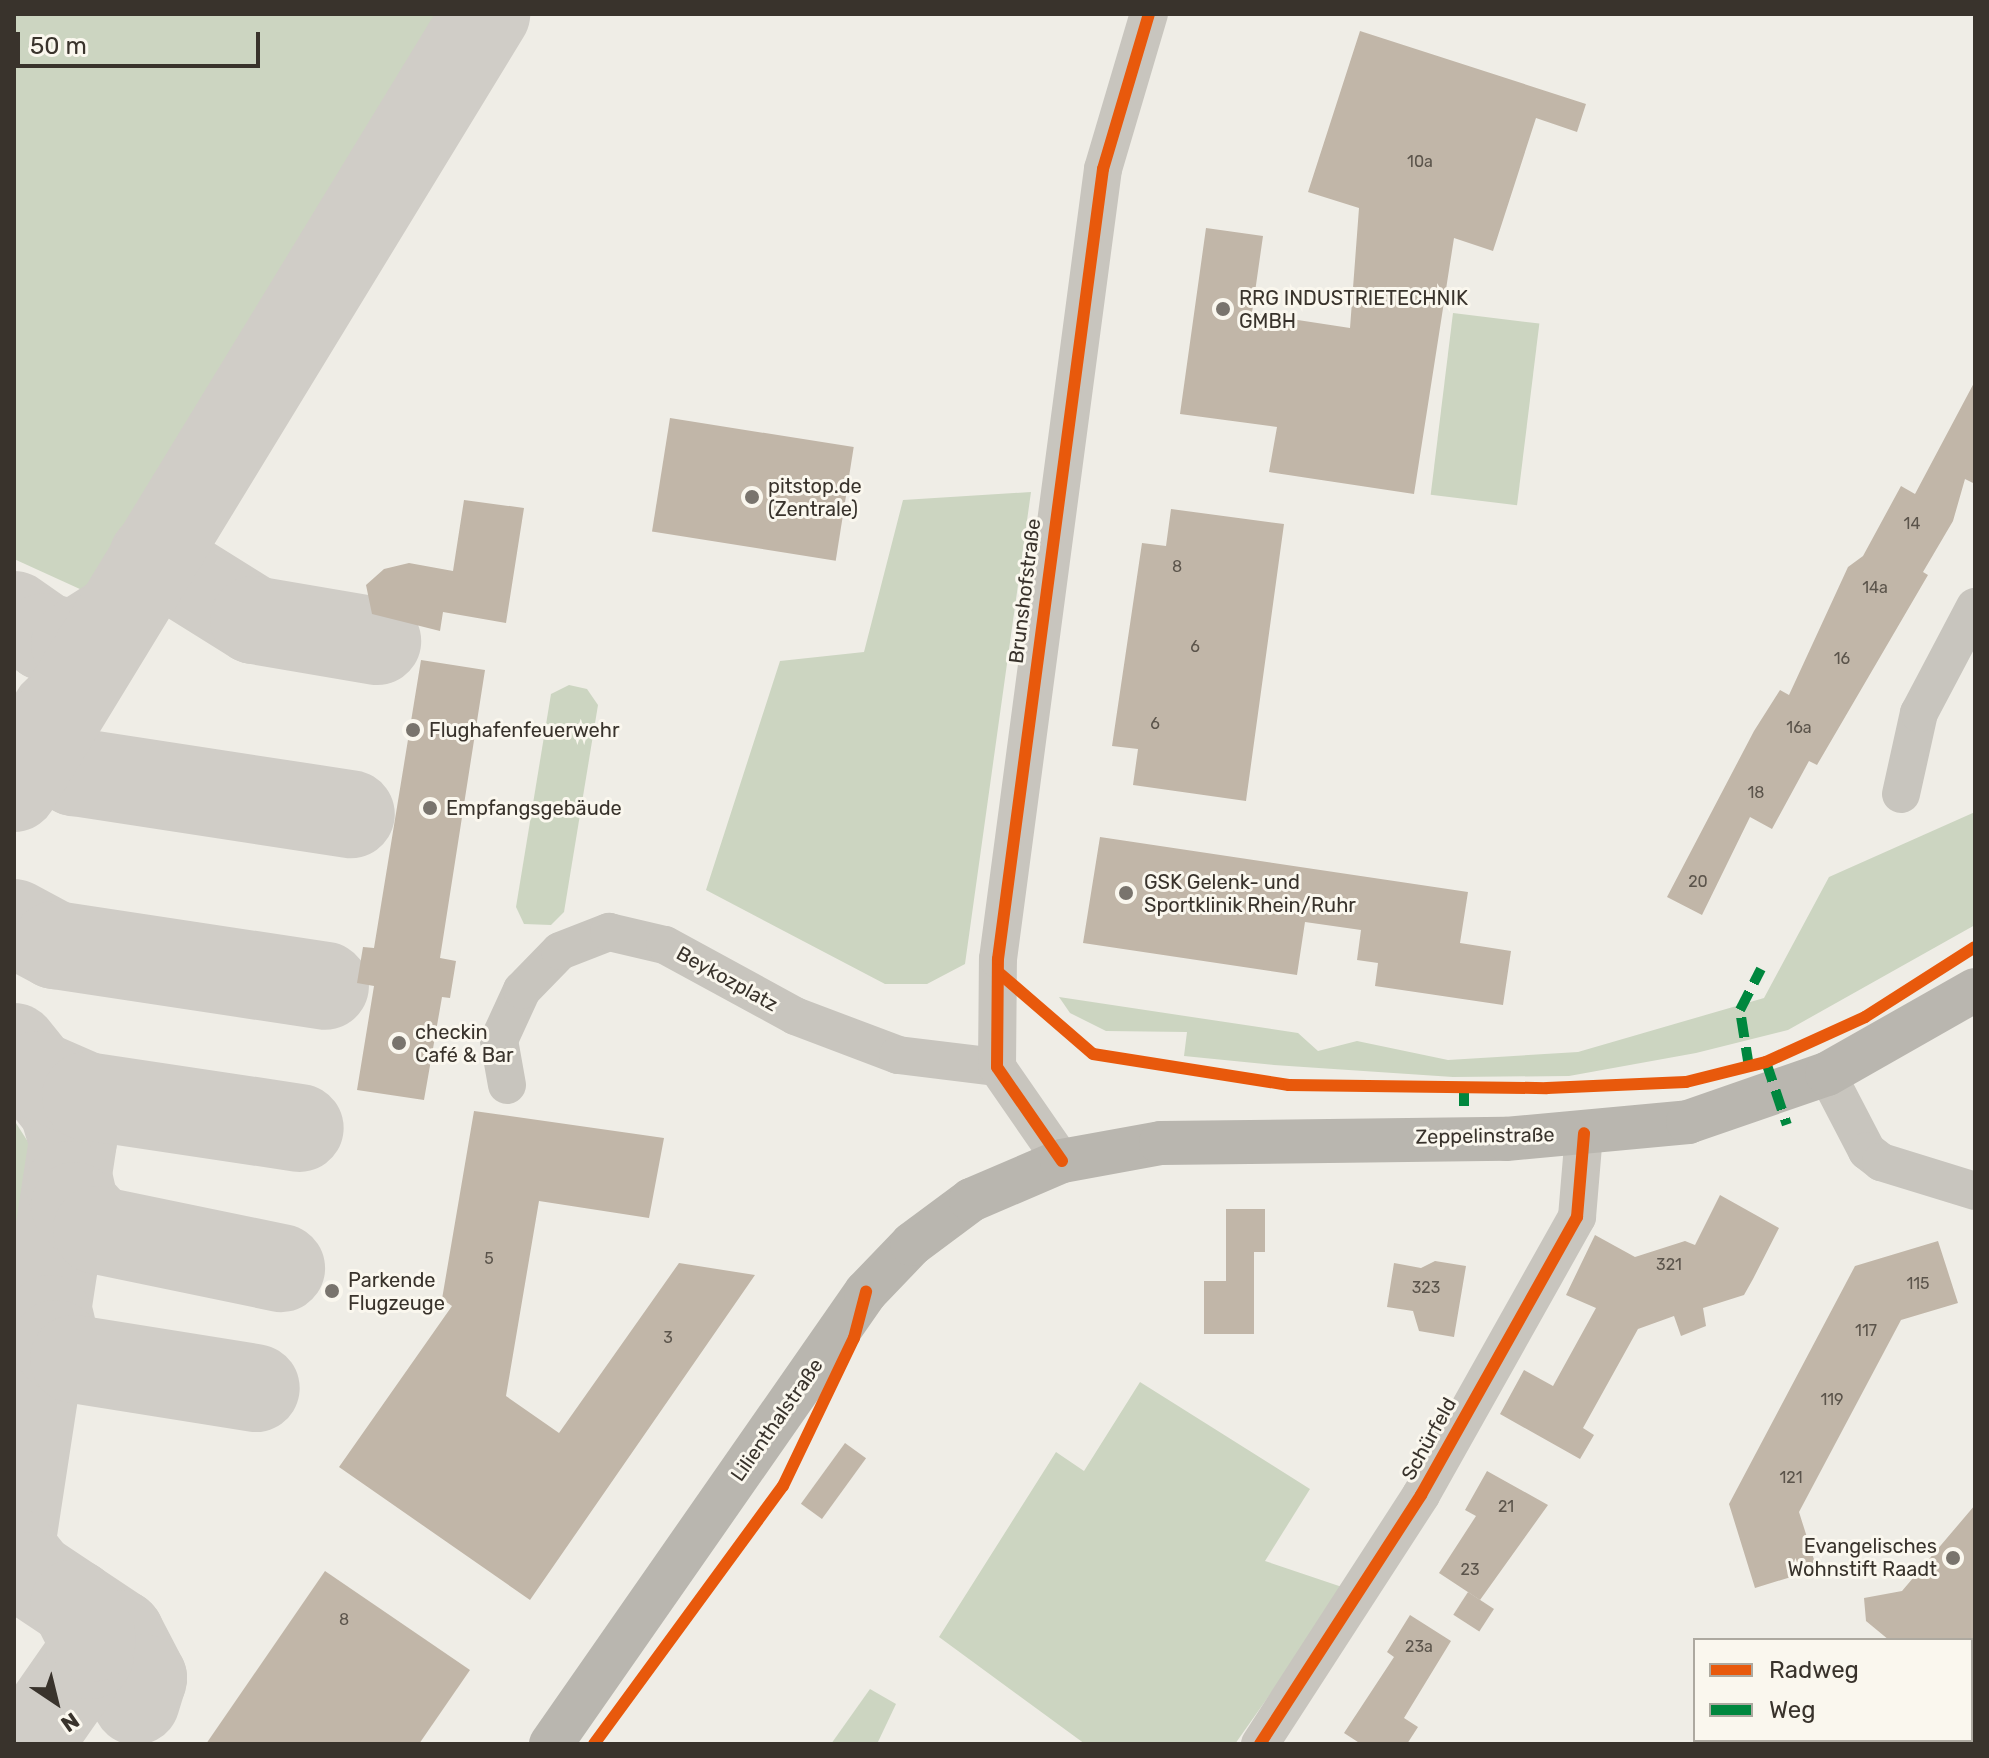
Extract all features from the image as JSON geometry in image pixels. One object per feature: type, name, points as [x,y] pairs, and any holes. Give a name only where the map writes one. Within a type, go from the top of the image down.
[{"type":"main road","name":"Zeppelinstraße","points":[[1062,1161],[1161,1143],[1270,1137],[1584,1133],[1688,1122],[1827,1074],[1975,990]]},
{"type":"main road","name":"Lilienthalstraße","points":[[551,1744],[866,1292],[912,1244],[971,1200],[1062,1161]]},
{"type":"street","name":"Brunshofstraße","points":[[997,1067],[998,959],[1103,169],[1149,14]]},
{"type":"street","points":[[1901,794],[1919,713],[1975,607]]},
{"type":"street","name":"Beykozplatz","points":[[507,1085],[499,1040],[522,990],[560,951],[609,932],[665,945],[795,1016],[898,1055],[997,1067]]},
{"type":"street","points":[[997,1067],[1062,1161]]},
{"type":"street","points":[[1827,1074],[1857,1139],[1881,1162],[1975,1191]]},
{"type":"street","name":"Schürfeld","points":[[1260,1744],[1421,1495],[1577,1217],[1584,1133]]},
{"type":"green space","points":[[14,14],[450,14],[93,595],[14,559]]},
{"type":"green space","points":[[1453,313],[1539,324],[1517,505],[1431,495]]},
{"type":"green space","points":[[1031,492],[965,964],[927,984],[885,984],[706,890],[780,661],[864,652],[903,500]]},
{"type":"green space","points":[[569,685],[587,689],[598,705],[564,912],[551,925],[524,924],[516,907],[551,694]]},
{"type":"green space","points":[[1975,812],[1975,925],[1788,1030],[1696,1053],[1569,1076],[1453,1077],[1274,1065],[1184,1056],[1187,1032],[1106,1031],[1070,1013],[1059,997],[1298,1033],[1318,1051],[1357,1041],[1448,1060],[1578,1052],[1764,998],[1829,877]]},
{"type":"green space","points":[[14,1120],[41,1162],[14,1328]]},
{"type":"green space","points":[[1140,1382],[1310,1489],[1265,1561],[1345,1588],[1235,1744],[1085,1744],[939,1637],[1056,1452],[1084,1471]]},
{"type":"green space","points":[[870,1689],[896,1704],[877,1744],[831,1744]]},
{"type":"building","points":[[1360,31],[1586,104],[1577,132],[1536,118],[1493,251],[1454,238],[1414,494],[1269,472],[1277,427],[1180,414],[1206,228],[1263,236],[1252,313],[1350,328],[1359,208],[1308,192]]},
{"type":"building","points":[[1975,381],[1975,484],[1965,479],[1953,521],[1923,572],[1928,575],[1817,765],[1809,761],[1772,829],[1750,817],[1702,915],[1667,897],[1754,731],[1780,690],[1789,695],[1848,567],[1863,556],[1901,486],[1915,494]]},
{"type":"building","name":"pitstop.de (Zentrale)","points":[[670,418],[854,447],[836,561],[652,532]]},
{"type":"building","points":[[464,500],[524,508],[506,623],[443,612],[440,631],[372,614],[366,585],[384,569],[409,563],[453,571]]},
{"type":"building","points":[[1171,509],[1284,524],[1246,801],[1133,785],[1138,749],[1112,746],[1142,543],[1166,546]]},
{"type":"building","name":"Empfangsgebäude","points":[[421,660],[485,670],[440,958],[456,961],[450,998],[442,997],[424,1100],[357,1090],[374,986],[357,983],[363,947],[374,948]]},
{"type":"building","points":[[1100,837],[1468,892],[1460,943],[1511,951],[1503,1005],[1375,986],[1378,963],[1357,960],[1361,930],[1305,922],[1297,975],[1083,943]]},
{"type":"building","points":[[474,1111],[664,1138],[649,1218],[539,1201],[506,1396],[559,1433],[679,1263],[755,1275],[530,1600],[339,1467],[452,1306],[442,1299]]},
{"type":"building","points":[[1720,1195],[1779,1228],[1753,1279],[1744,1295],[1703,1308],[1706,1326],[1681,1336],[1674,1316],[1638,1329],[1583,1428],[1594,1435],[1580,1459],[1500,1414],[1524,1370],[1553,1386],[1596,1308],[1566,1295],[1595,1235],[1635,1257],[1685,1241],[1695,1245]]},
{"type":"building","points":[[1226,1209],[1265,1209],[1265,1252],[1254,1252],[1254,1334],[1204,1334],[1204,1281],[1226,1281]]},
{"type":"building","points":[[1938,1241],[1958,1303],[1901,1320],[1799,1512],[1817,1569],[1755,1588],[1729,1504],[1855,1266]]},
{"type":"building","points":[[1435,1261],[1466,1266],[1454,1337],[1419,1331],[1413,1311],[1387,1307],[1394,1263],[1421,1268]]},
{"type":"building","points":[[845,1443],[866,1458],[822,1519],[801,1504]]},
{"type":"building","points":[[1487,1471],[1548,1505],[1480,1600],[1439,1573],[1476,1516],[1465,1510]]},
{"type":"building","name":"Evangelisches Wohnstift Raadt","points":[[1975,1505],[1975,1640],[1887,1638],[1866,1621],[1864,1598],[1902,1591]]},
{"type":"building","points":[[325,1571],[470,1670],[419,1744],[206,1744]]},
{"type":"building","points":[[1468,1592],[1494,1609],[1479,1632],[1453,1615]]},
{"type":"building","points":[[1410,1615],[1451,1641],[1404,1718],[1418,1727],[1407,1744],[1361,1744],[1344,1733],[1394,1657],[1387,1652]]},
{"type":"taxiway","points":[[14,788],[486,14]]},
{"type":"taxiway","points":[[153,557],[254,620],[377,641]]},
{"type":"taxiway","points":[[14,615],[45,637],[75,644],[113,620]]},
{"type":"taxiway","points":[[55,713],[52,742],[75,772],[351,814]]},
{"type":"taxiway","points":[[14,923],[55,945],[325,986]]},
{"type":"taxiway","points":[[14,1047],[63,1108],[73,1141],[14,1528]]},
{"type":"taxiway","points":[[38,1075],[86,1096],[300,1128]]},
{"type":"taxiway","points":[[70,1185],[75,1206],[97,1230],[281,1268]]},
{"type":"taxiway","points":[[50,1319],[56,1344],[74,1359],[256,1388]]},
{"type":"taxiway","points":[[14,1552],[33,1576],[120,1634],[143,1678],[136,1701]]},
{"type":"taxiway","points":[[28,1744],[90,1655],[92,1638],[74,1603]]},
{"type":"marked path","points":[[1749,1067],[1740,1010],[1761,969]]},
{"type":"marked path","points":[[1766,1062],[1787,1125]]},
{"type":"marked path","points":[[1464,1089],[1464,1106]]},
{"type":"cycle path","points":[[1062,1161],[997,1067],[998,959],[1103,169],[1149,14]]},
{"type":"cycle path","points":[[998,972],[1093,1054],[1289,1085],[1547,1088],[1686,1082],[1766,1062],[1865,1017],[1975,947]]},
{"type":"cycle path","points":[[1260,1744],[1421,1495],[1577,1217],[1584,1133]]},
{"type":"cycle path","points":[[594,1744],[783,1486],[854,1338],[866,1292]]},
{"type":"place","name":"RRG INDUSTRIETECHNIK GMBH","points":[[1223,309]]},
{"type":"place","name":"pitstop.de (Zentrale)","points":[[752,497]]},
{"type":"place","name":"Flughafenfeuerwehr","points":[[413,730]]},
{"type":"place","name":"Empfangsgebäude","points":[[430,808]]},
{"type":"place","name":"GSK Gelenk- und Sportklinik Rhein/Ruhr","points":[[1126,893]]},
{"type":"place","name":"checkin Café & Bar","points":[[399,1043]]},
{"type":"place","name":"Parkende Flugzeuge","points":[[332,1291]]},
{"type":"place","name":"Evangelisches Wohnstift Raadt","points":[[1953,1558]]}]
